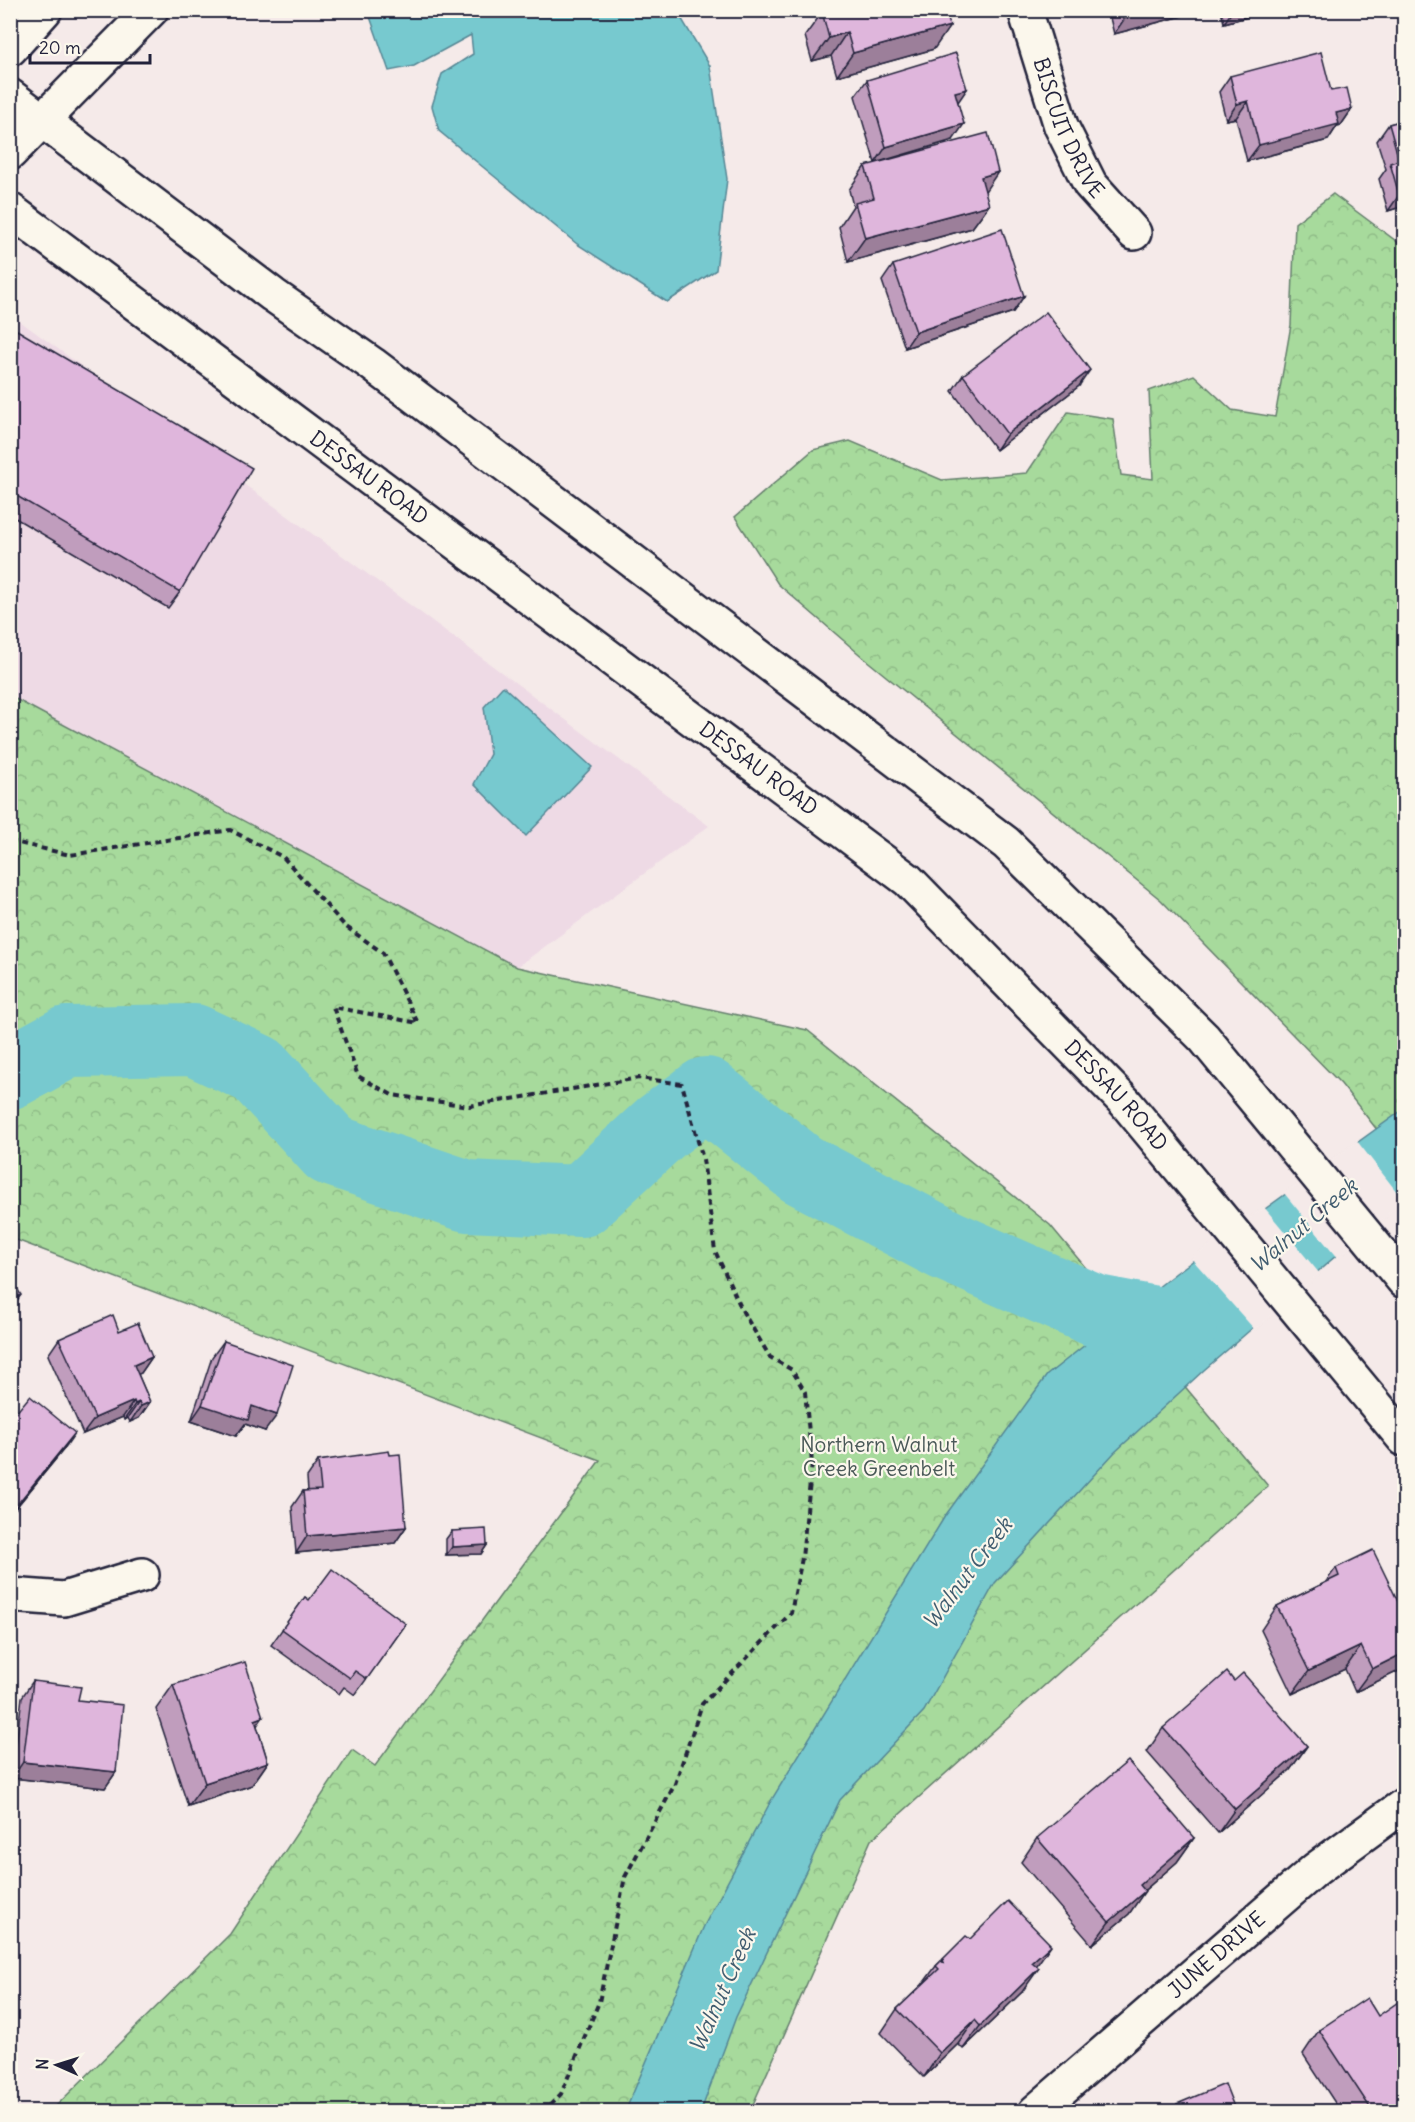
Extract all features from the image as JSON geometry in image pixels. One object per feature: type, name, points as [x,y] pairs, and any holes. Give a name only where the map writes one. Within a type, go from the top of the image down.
[{"type":"main road","points":[[10,49],[45,10]]},
{"type":"main road","points":[[10,153],[151,10]]},
{"type":"main road","name":"BISCUIT DRIVE","points":[[1026,10],[1061,126],[1090,184],[1134,233]]},
{"type":"main road","points":[[10,96],[273,295],[382,371],[1006,843],[1204,1038],[1404,1281]]},
{"type":"main road","name":"DESSAU ROAD","points":[[10,210],[908,880],[1125,1102],[1403,1437]]},
{"type":"main road","points":[[10,1595],[64,1599],[142,1575]]},
{"type":"main road","name":"JUNE DRIVE","points":[[1035,2112],[1316,1869],[1404,1805]]},
{"type":"path","points":[[10,841],[70,855],[230,830],[283,857],[345,926],[383,953],[418,1023],[333,1007],[358,1076],[392,1095],[469,1106],[639,1077],[682,1084],[703,1159],[715,1251],[744,1312],[770,1357],[792,1370],[805,1392],[812,1463],[802,1558],[791,1612],[702,1704],[675,1784],[625,1878],[599,2002],[561,2094],[543,2112]]},
{"type":"shaded area","points":[[10,314],[709,826],[517,967],[11,696]]},
{"type":"green space","points":[[1333,194],[1404,247],[1404,1164],[1341,1084],[1161,900],[865,659],[778,584],[735,517],[813,450],[850,441],[942,480],[1027,473],[1068,412],[1113,419],[1121,475],[1153,479],[1149,391],[1194,375],[1232,410],[1275,417],[1291,325],[1295,223]]},
{"type":"green space","name":"Northern Walnut Creek Greenbelt","points":[[10,696],[517,967],[807,1030],[1050,1225],[1268,1486],[871,1840],[750,2111],[51,2111],[230,1934],[352,1750],[375,1766],[600,1460],[11,1238]]},
{"type":"water","points":[[518,10],[546,14],[552,10],[677,11],[710,66],[727,179],[716,270],[667,302],[577,244],[439,131],[432,106],[442,74],[473,54],[471,35],[414,66],[389,71],[368,11]]},
{"type":"water","points":[[503,686],[592,767],[526,836],[474,784],[490,754],[484,707]]},
{"type":"water","name":"Walnut Creek","points":[[1404,1109],[1404,1197],[1204,1370],[1114,1453],[995,1583],[924,1711],[840,1800],[736,2017],[701,2111],[625,2112],[704,1926],[772,1799],[945,1516],[1047,1375],[1176,1273]]},
{"type":"pier","points":[[1357,1141],[1404,1201],[1338,1259],[1284,1193]]},
{"type":"pier","points":[[1264,1207],[1320,1274],[1255,1330],[1191,1258]]},
{"type":"building","points":[[827,10],[946,10],[950,26],[853,53],[847,32],[829,38],[822,12]]},
{"type":"building","points":[[1123,10],[1154,10],[1125,18]]},
{"type":"building","points":[[1321,52],[1331,91],[1347,88],[1352,109],[1336,113],[1339,124],[1259,145],[1248,101],[1237,104],[1230,76]]},
{"type":"building","points":[[956,53],[967,89],[955,92],[964,124],[886,147],[867,80]]},
{"type":"building","points":[[1404,120],[1404,193],[1399,195],[1390,163],[1399,160],[1389,124]]},
{"type":"building","points":[[988,133],[998,172],[981,177],[989,205],[865,238],[855,203],[874,198],[865,166]]},
{"type":"building","points":[[1002,229],[1024,296],[916,332],[893,265]]},
{"type":"building","points":[[1046,312],[1090,370],[1007,434],[963,375]]},
{"type":"building","points":[[10,326],[252,468],[180,592],[10,492]]},
{"type":"building","points":[[10,1278],[21,1295],[10,1301]]},
{"type":"building","points":[[113,1315],[119,1331],[138,1323],[152,1357],[134,1365],[150,1402],[141,1406],[139,1402],[135,1404],[134,1401],[95,1418],[59,1339]]},
{"type":"building","points":[[224,1341],[293,1365],[277,1415],[252,1406],[248,1420],[202,1405]]},
{"type":"building","points":[[30,1396],[75,1433],[15,1507],[10,1504],[10,1420]]},
{"type":"building","points":[[389,1451],[390,1455],[400,1454],[406,1527],[307,1536],[303,1491],[321,1490],[318,1461]]},
{"type":"building","points":[[486,1529],[487,1545],[452,1547],[452,1531]]},
{"type":"building","points":[[1373,1550],[1404,1614],[1404,1653],[1372,1669],[1361,1646],[1309,1671],[1277,1606],[1339,1576],[1336,1568]]},
{"type":"building","points":[[332,1569],[406,1624],[367,1679],[355,1671],[350,1678],[282,1629],[305,1597],[309,1600]]},
{"type":"building","points":[[245,1662],[263,1717],[255,1720],[268,1762],[205,1783],[173,1685]]},
{"type":"building","points":[[1227,1672],[1234,1681],[1243,1673],[1307,1746],[1235,1809],[1163,1728]]},
{"type":"building","points":[[33,1681],[81,1687],[78,1700],[123,1705],[116,1772],[23,1762]]},
{"type":"building","points":[[1128,1761],[1194,1838],[1140,1885],[1145,1891],[1109,1922],[1037,1838]]},
{"type":"building","points":[[1008,1901],[1051,1945],[1032,1962],[1039,1968],[980,2026],[975,2020],[940,2053],[897,2009],[939,1969],[936,1966],[941,1961],[944,1963],[943,1959],[966,1936],[970,1939]]},
{"type":"building","points":[[1367,1998],[1378,2016],[1404,1998],[1404,2101],[1389,2112],[1373,2112],[1319,2030]]},
{"type":"building","points":[[1225,2084],[1236,2112],[1181,2112],[1177,2104]]},
{"type":"building","points":[[1275,2107],[1277,2112],[1265,2112]]},
{"type":"waterway","points":[[10,1073],[67,1042],[194,1040],[258,1070],[331,1150],[467,1196],[581,1201],[661,1127],[706,1093],[801,1169],[946,1245],[1096,1311],[1181,1327]]}]
